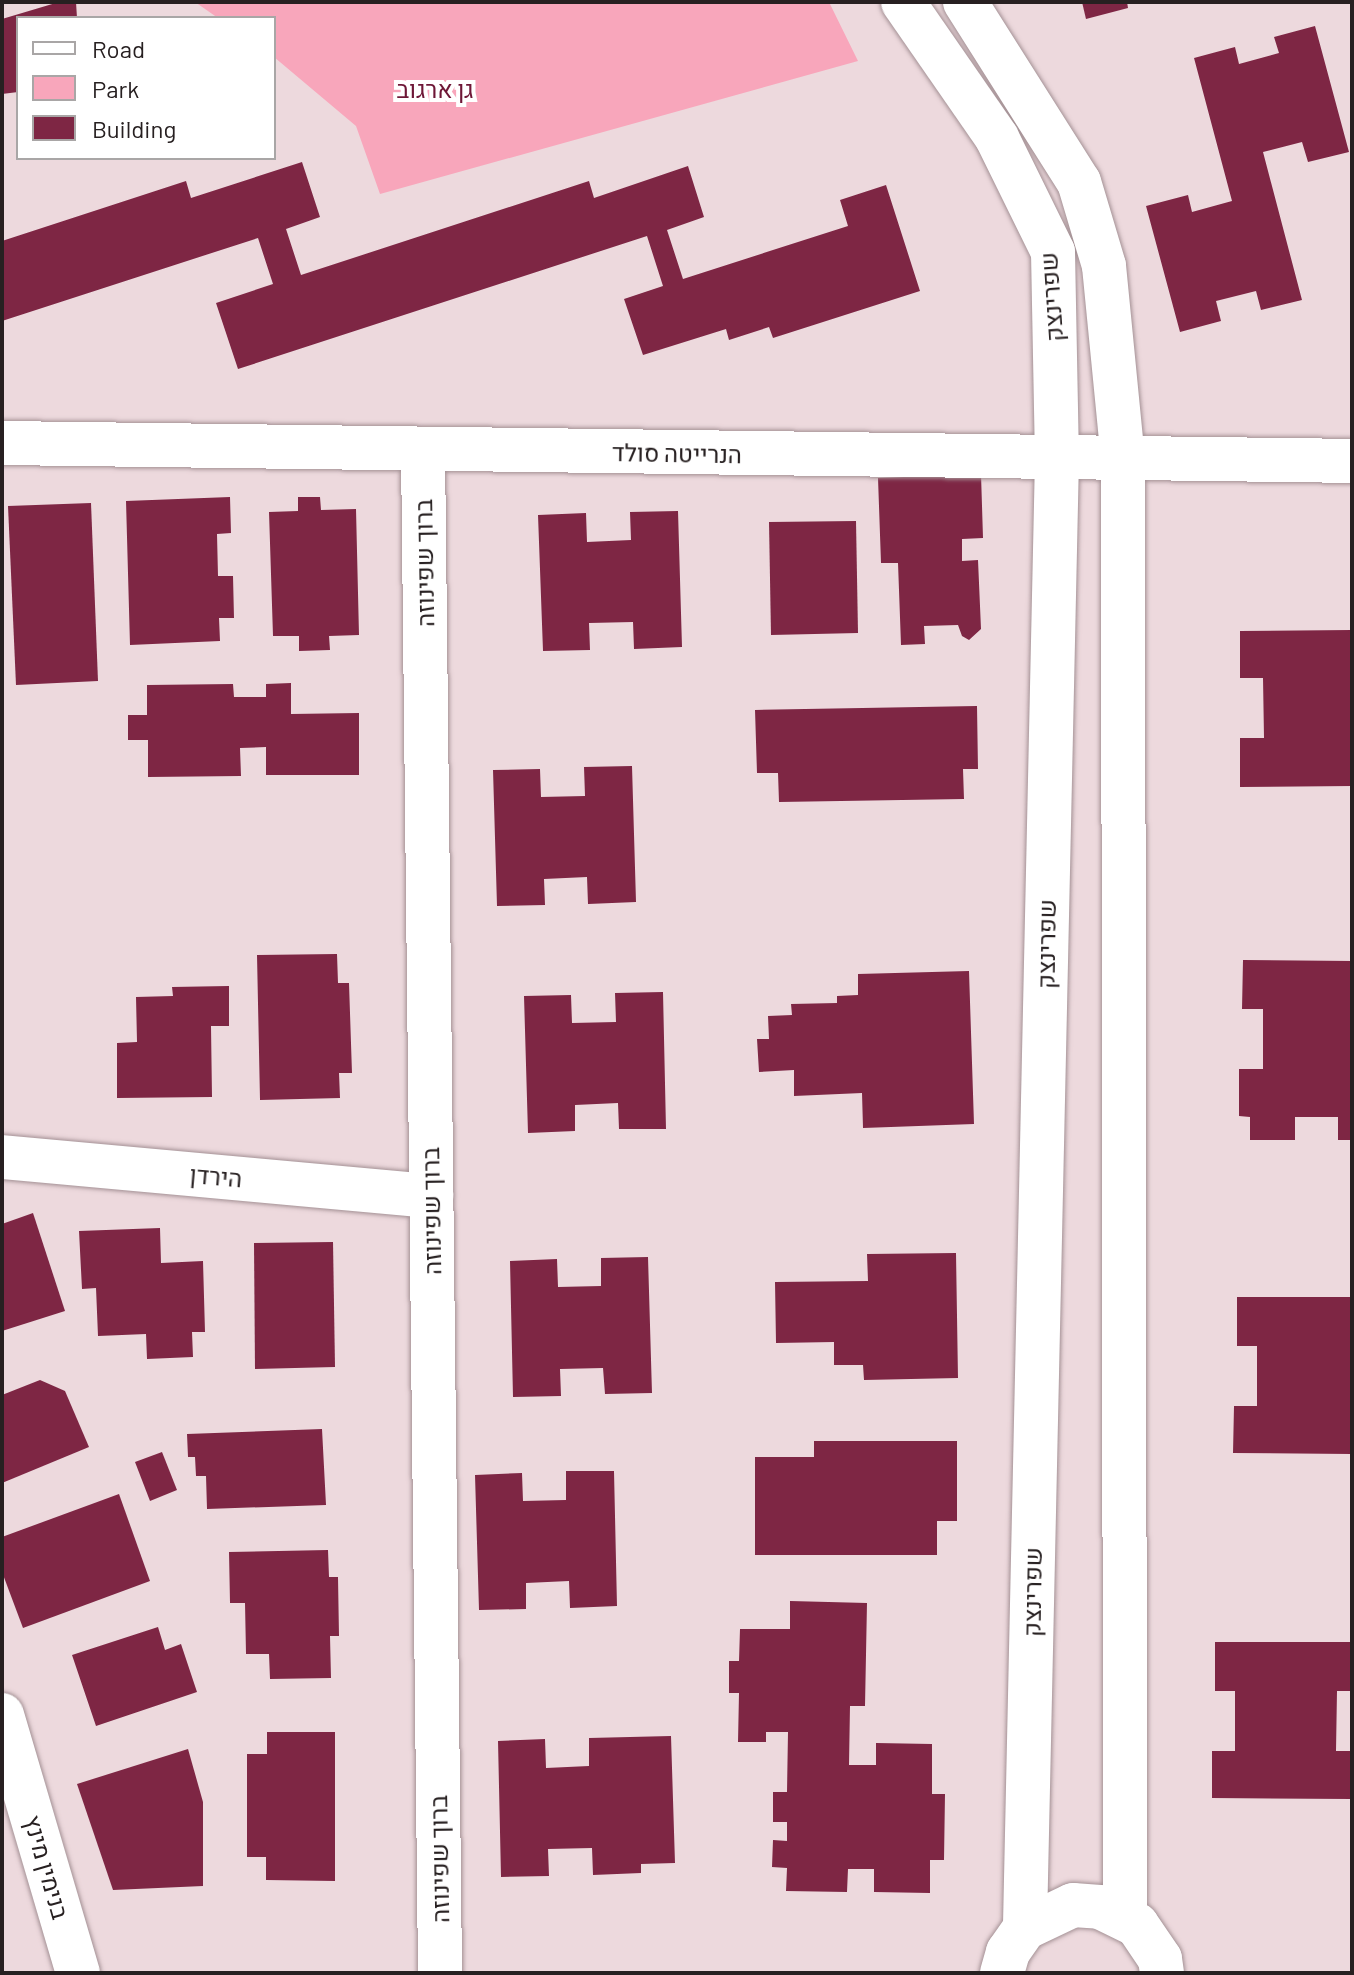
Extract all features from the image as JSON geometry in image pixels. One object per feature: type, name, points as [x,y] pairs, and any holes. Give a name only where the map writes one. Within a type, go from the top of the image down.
[{"type":"street","name":"שפרינצק","points":[[903,2],[997,138],[1053,252],[1057,458],[1002,1957]]},
{"type":"street","name":"שפרינצק","points":[[965,2],[1079,182],[1104,266],[1123,459],[1144,1942]]},
{"type":"street","name":"הנרייטה סולד","points":[[2,443],[1352,461]]},
{"type":"street","name":"ברוך שפינוזה","points":[[423,449],[440,1973]]},
{"type":"street","name":"הירדן","points":[[2,1157],[431,1196]]},
{"type":"street","name":"בנימין מינץ","points":[[2,1715],[78,1973]]},
{"type":"street","points":[[1002,1957],[1073,1905],[1100,1907],[1144,1942],[1193,1973]]},
{"type":"green space","name":"גן ארגוב","points":[[195,2],[829,2],[858,61],[380,194],[356,126],[276,59],[276,16],[215,16]]},
{"type":"building","points":[[59,2],[76,2],[77,16],[16,16],[16,92],[2,94],[2,19]]},
{"type":"building","points":[[1082,2],[1127,2],[1128,8],[1086,19]]},
{"type":"building","points":[[1315,26],[1349,152],[1308,162],[1302,142],[1263,152],[1302,300],[1261,310],[1256,291],[1216,301],[1221,321],[1180,332],[1146,206],[1188,195],[1192,212],[1232,201],[1194,58],[1235,47],[1239,64],[1279,53],[1274,37]]},
{"type":"building","points":[[302,162],[320,217],[286,229],[301,275],[589,181],[594,198],[688,166],[704,217],[667,230],[683,279],[848,226],[840,200],[886,185],[920,291],[773,338],[769,327],[729,340],[726,329],[643,355],[624,299],[663,286],[647,236],[238,369],[216,303],[273,284],[258,238],[2,321],[2,241],[186,181],[191,198]]},
{"type":"building","points":[[981,474],[983,538],[962,539],[962,561],[978,560],[981,629],[969,640],[962,636],[958,625],[924,626],[925,644],[901,645],[898,563],[881,563],[878,478]]},
{"type":"building","points":[[230,497],[231,533],[217,534],[218,576],[233,576],[234,618],[219,618],[220,641],[130,645],[126,501]]},
{"type":"building","points":[[298,497],[320,497],[321,510],[356,509],[359,635],[329,636],[330,650],[299,651],[299,636],[273,636],[269,512],[298,511]]},
{"type":"building","points":[[91,503],[98,681],[16,685],[8,506]]},
{"type":"building","points":[[678,511],[682,647],[634,649],[633,622],[589,623],[590,650],[543,651],[538,515],[586,513],[587,542],[631,540],[630,512]]},
{"type":"building","points":[[856,521],[858,633],[771,635],[769,522]]},
{"type":"building","points":[[1352,630],[1352,786],[1240,787],[1240,738],[1264,738],[1263,678],[1240,678],[1240,631]]},
{"type":"building","points":[[291,683],[291,714],[359,713],[359,775],[266,775],[266,747],[240,748],[241,776],[148,777],[148,740],[128,740],[128,715],[147,715],[147,685],[233,684],[234,697],[266,697],[266,684]]},
{"type":"building","points":[[977,706],[978,769],[963,769],[964,799],[779,802],[778,773],[757,773],[755,710]]},
{"type":"building","points":[[632,766],[636,902],[588,904],[587,877],[544,879],[545,905],[497,906],[493,770],[540,769],[541,797],[585,796],[584,767]]},
{"type":"building","points":[[337,954],[338,983],[349,983],[352,1073],[339,1073],[340,1098],[260,1100],[257,955]]},
{"type":"building","points":[[1243,960],[1352,961],[1352,1140],[1338,1140],[1338,1117],[1295,1117],[1295,1140],[1250,1140],[1250,1117],[1239,1116],[1239,1069],[1263,1069],[1263,1009],[1242,1009]]},
{"type":"building","points":[[969,971],[974,1124],[863,1128],[862,1093],[794,1096],[794,1070],[759,1072],[757,1039],[769,1039],[768,1016],[792,1015],[791,1004],[837,1003],[837,996],[858,995],[858,974]]},
{"type":"building","points":[[229,986],[229,1026],[211,1026],[212,1097],[117,1098],[117,1043],[137,1042],[136,997],[173,996],[172,987]]},
{"type":"building","points":[[663,992],[666,1129],[619,1129],[618,1103],[575,1105],[575,1131],[528,1133],[524,996],[571,995],[572,1023],[616,1022],[615,993]]},
{"type":"building","points":[[33,1213],[65,1311],[2,1331],[2,1224]]},
{"type":"building","points":[[160,1228],[161,1263],[203,1261],[205,1332],[192,1332],[193,1357],[147,1359],[146,1334],[98,1336],[96,1288],[82,1289],[79,1231]]},
{"type":"building","points":[[333,1242],[335,1367],[255,1369],[254,1243]]},
{"type":"building","points":[[956,1253],[958,1378],[864,1380],[863,1365],[834,1365],[834,1342],[776,1343],[775,1282],[868,1281],[867,1254]]},
{"type":"building","points":[[648,1257],[652,1393],[605,1394],[603,1368],[560,1369],[561,1396],[513,1397],[510,1261],[557,1259],[558,1287],[601,1286],[601,1258]]},
{"type":"building","points":[[1237,1297],[1352,1297],[1352,1454],[1233,1453],[1234,1406],[1257,1406],[1257,1346],[1237,1346]]},
{"type":"building","points":[[40,1380],[65,1391],[89,1447],[2,1483],[2,1395]]},
{"type":"building","points":[[322,1429],[326,1505],[207,1509],[206,1476],[196,1476],[195,1457],[188,1457],[187,1434]]},
{"type":"building","points":[[814,1441],[957,1441],[957,1521],[937,1521],[937,1555],[755,1555],[755,1457],[814,1457]]},
{"type":"building","points":[[162,1452],[177,1490],[150,1501],[135,1462]]},
{"type":"building","points":[[566,1471],[614,1471],[617,1606],[570,1608],[569,1581],[526,1583],[526,1609],[479,1610],[475,1475],[522,1473],[523,1501],[566,1500]]},
{"type":"building","points":[[119,1494],[150,1581],[23,1628],[2,1572],[2,1537]]},
{"type":"building","points":[[328,1550],[329,1577],[338,1577],[339,1636],[330,1636],[331,1678],[270,1679],[269,1654],[246,1654],[245,1603],[230,1603],[229,1552]]},
{"type":"building","points":[[790,1601],[867,1603],[865,1706],[850,1706],[849,1765],[876,1765],[876,1743],[932,1744],[932,1794],[945,1794],[944,1860],[930,1860],[930,1893],[874,1892],[874,1869],[848,1869],[847,1892],[786,1891],[787,1868],[772,1867],[773,1840],[787,1841],[787,1822],[773,1822],[773,1792],[787,1792],[788,1732],[766,1732],[766,1742],[738,1742],[739,1693],[729,1693],[729,1661],[739,1661],[740,1629],[790,1629]]},
{"type":"building","points":[[158,1627],[165,1650],[181,1644],[197,1692],[96,1726],[72,1655]]},
{"type":"building","points":[[1215,1642],[1352,1642],[1352,1691],[1337,1691],[1336,1751],[1352,1751],[1352,1799],[1212,1798],[1212,1751],[1235,1751],[1235,1691],[1215,1691]]},
{"type":"building","points":[[267,1732],[335,1732],[335,1881],[266,1880],[266,1857],[247,1857],[247,1754],[267,1754]]},
{"type":"building","points":[[671,1736],[675,1863],[641,1864],[641,1873],[593,1875],[592,1848],[548,1849],[549,1876],[501,1877],[498,1741],[545,1739],[546,1768],[589,1766],[589,1738]]},
{"type":"building","points":[[188,1749],[203,1802],[203,1886],[113,1890],[77,1784]]}]
